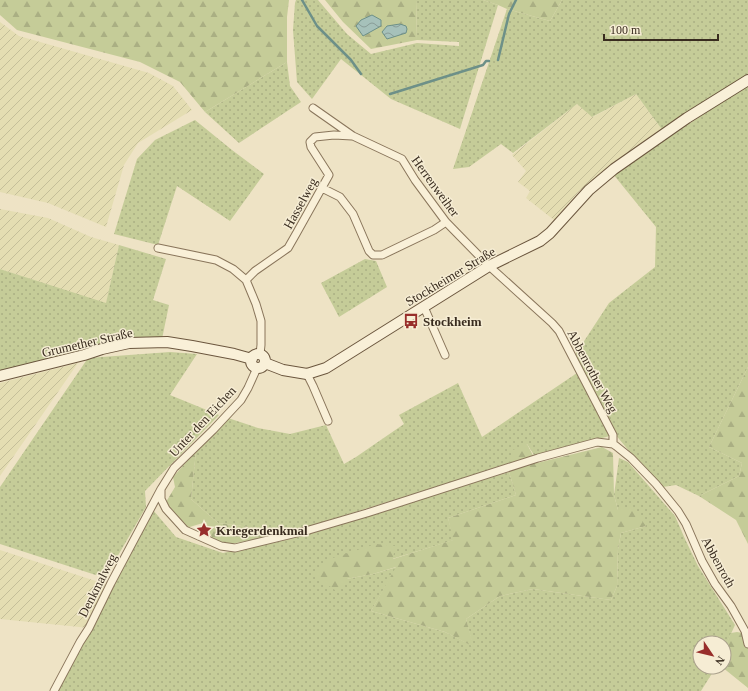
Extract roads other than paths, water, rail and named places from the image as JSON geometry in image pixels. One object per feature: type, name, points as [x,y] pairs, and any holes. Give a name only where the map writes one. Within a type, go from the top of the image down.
[{"type":"street","name":"Stockheimer Straße","points":[[258,361],[283,370],[307,374],[326,368],[489,266],[540,241],[550,233],[589,190],[614,169],[687,118],[748,80]]},
{"type":"street","name":"Herrenweiher","points":[[313,108],[353,136],[402,159],[446,222],[489,266]]},
{"type":"street","name":"Hasselweg","points":[[246,280],[255,271],[288,248],[329,175],[311,147],[310,142],[315,137],[334,135],[353,136]]},
{"type":"street","points":[[322,188],[340,197],[354,214],[369,251],[373,255],[382,255],[434,230],[446,222]]},
{"type":"street","points":[[158,248],[216,260],[233,269],[246,280],[261,321],[261,345],[258,361]]},
{"type":"street","name":"Abbenrother Weg","points":[[489,266],[559,331],[613,434],[613,444]]},
{"type":"street","points":[[424,307],[445,355]]},
{"type":"street","name":"Grumether Straße","points":[[0,376],[129,343],[167,342],[228,353],[258,361]]},
{"type":"street","name":"Unter den Eichen","points":[[161,489],[174,468],[241,400],[248,388],[258,361]]},
{"type":"street","points":[[307,374],[328,421]]},
{"type":"street","points":[[161,489],[161,499],[166,509],[185,530],[221,546],[235,548],[323,526],[530,460],[597,442],[613,444]]},
{"type":"street","name":"Abbenroth","points":[[613,444],[631,458],[678,511],[686,524],[702,561],[745,631],[748,644]]},
{"type":"street","name":"Denkmalweg","points":[[54,691],[89,628],[161,489]]},
{"type":"water","points":[[372,15],[381,20],[381,26],[363,36],[356,26],[361,20]]},
{"type":"water","points":[[400,24],[406,26],[406,33],[387,39],[382,32],[387,26]]},
{"type":"waterway","points":[[302,0],[317,26],[351,60],[361,74]]},
{"type":"waterway","points":[[498,60],[509,14],[516,0]]},
{"type":"waterway","points":[[390,94],[483,65],[486,61],[489,61]]},
{"type":"place","name":"Stockheim","points":[[411,321]]},
{"type":"place","name":"Kriegerdenkmal","points":[[204,530]]}]
